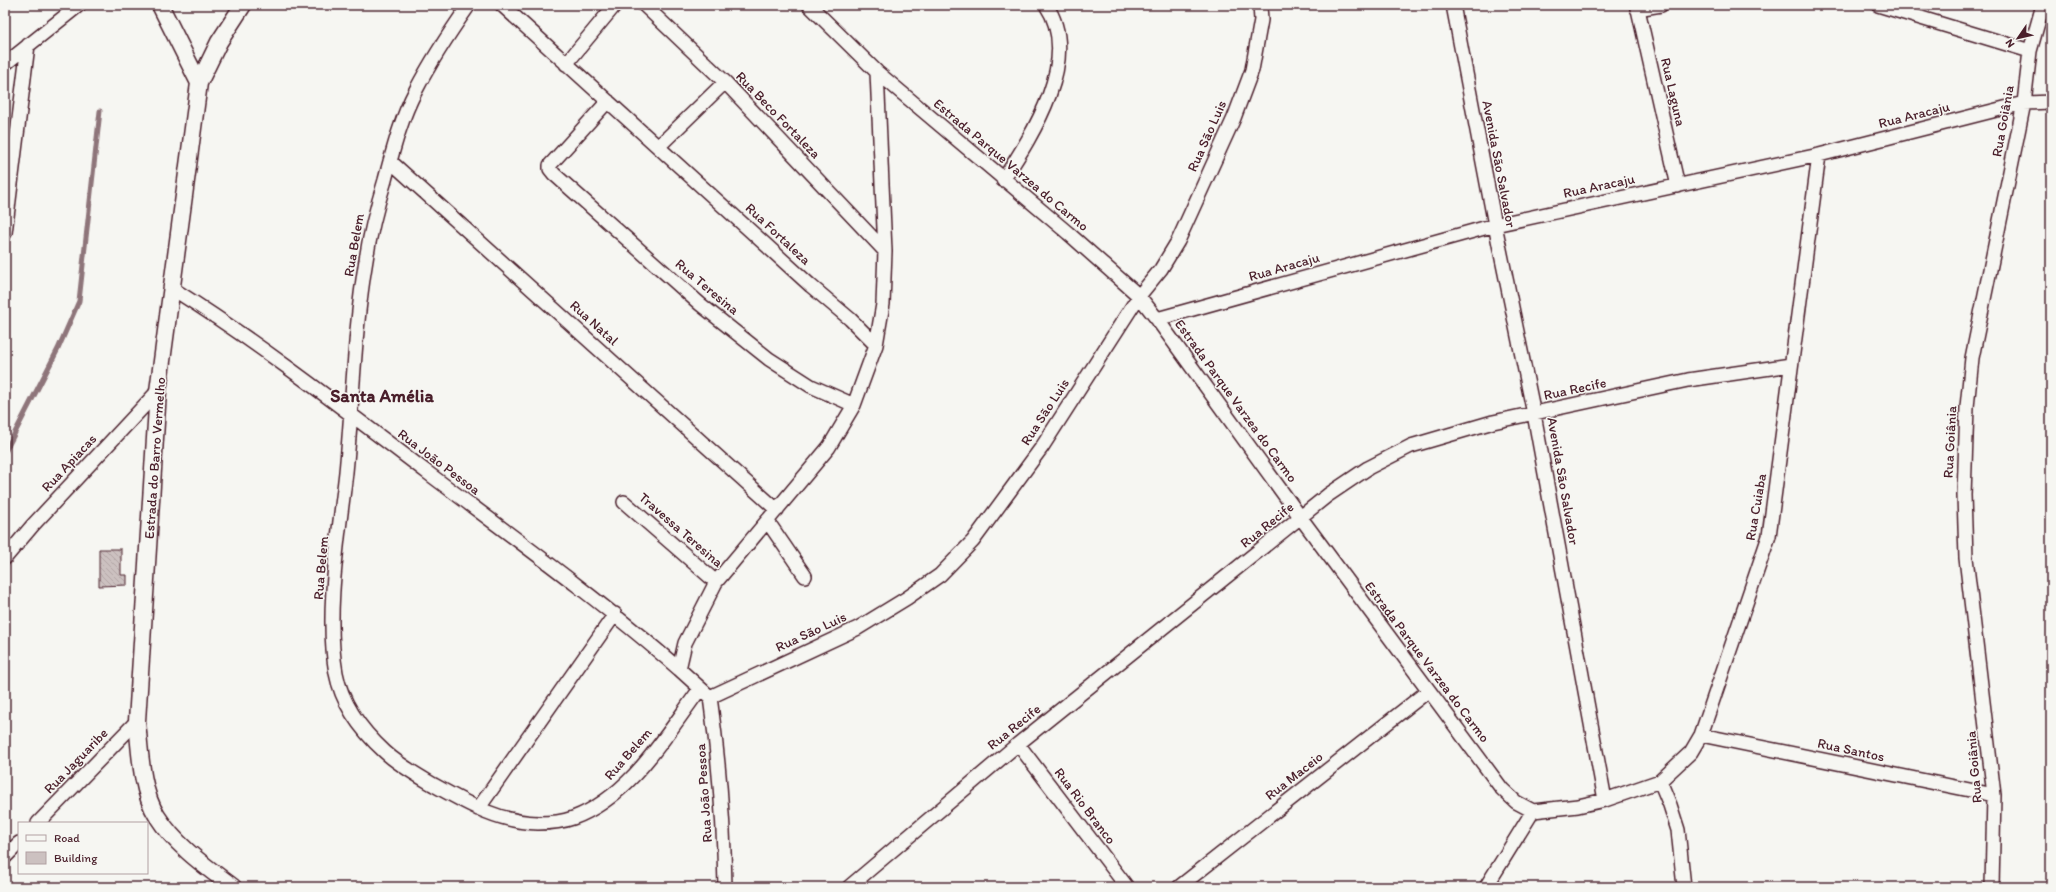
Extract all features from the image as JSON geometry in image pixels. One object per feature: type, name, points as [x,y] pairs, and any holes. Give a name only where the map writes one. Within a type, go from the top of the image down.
[{"type":"street","points":[[5,64],[79,5]]},
{"type":"street","name":"Estrada do Barro Vermelho","points":[[233,887],[197,860],[176,840],[157,816],[150,799],[142,767],[137,721],[158,392],[173,289],[184,185],[199,83],[219,42],[242,5]]},
{"type":"street","name":"Rua Belem","points":[[469,5],[448,35],[415,92],[401,125],[390,161],[366,260],[334,585],[334,653],[337,675],[344,699],[353,715],[386,754],[414,773],[478,809],[501,818],[524,822],[551,823],[571,820],[613,796],[640,768],[705,693]]},
{"type":"street","name":"Rua Fortaleza","points":[[502,5],[876,344]]},
{"type":"street","points":[[566,64],[615,5]]},
{"type":"street","name":"Rua Beco Fortaleza","points":[[644,5],[725,82],[885,250]]},
{"type":"street","name":"Estrada Parque Varzea do Carmo","points":[[809,5],[877,72],[1003,180],[1068,233],[1138,296],[1158,319],[1301,518],[1502,789],[1516,802],[1534,811]]},
{"type":"street","points":[[1003,180],[1039,117],[1056,75],[1059,42],[1051,13],[1046,5]]},
{"type":"street","name":"Rua São Luis","points":[[705,693],[858,628],[907,598],[940,575],[973,541],[1042,447],[1138,296],[1161,269],[1178,241],[1234,118],[1252,70],[1261,20],[1260,5]]},
{"type":"street","name":"Avenida São Salvador","points":[[1453,5],[1495,225],[1534,414],[1605,800]]},
{"type":"street","points":[[1637,7],[1661,5]]},
{"type":"street","points":[[1878,5],[2030,51]]},
{"type":"street","name":"Rua Goiânia","points":[[1992,887],[1994,795],[1966,558],[1964,495],[1967,415],[1972,358],[2024,104],[2030,51],[2042,5]]},
{"type":"street","name":"Rua Laguna","points":[[1637,7],[1678,186]]},
{"type":"street","points":[[165,8],[199,83]]},
{"type":"street","points":[[5,233],[28,45]]},
{"type":"street","points":[[705,693],[679,669],[685,643],[716,582],[829,448],[854,405],[876,344],[883,304],[885,250],[877,72]]},
{"type":"street","points":[[659,146],[725,82]]},
{"type":"street","name":"Rua Teresina","points":[[608,101],[550,165],[550,169],[554,174],[700,304],[769,359],[811,386],[854,405]]},
{"type":"street","name":"Rua Aracaju","points":[[1158,319],[1495,225],[1819,155],[2024,104],[2051,102]]},
{"type":"street","name":"Rua Cuiaba","points":[[1605,800],[1660,781],[1691,752],[1701,736],[1770,536],[1819,155]]},
{"type":"street","name":"Rua Natal","points":[[390,161],[778,510]]},
{"type":"street","name":"Rua João Pessoa","points":[[173,289],[200,306],[351,415],[615,614],[679,669]]},
{"type":"street","name":"Rua Recife","points":[[849,887],[1018,744],[1328,495],[1368,468],[1411,446],[1493,422],[1688,380],[1791,365]]},
{"type":"street","name":"Rua Apiacas","points":[[5,558],[38,520],[158,392]]},
{"type":"street","name":"Travessa Teresina","points":[[624,502],[716,582]]},
{"type":"street","points":[[768,522],[805,576]]},
{"type":"street","points":[[478,809],[615,614]]},
{"type":"street","name":"Rua Maceio","points":[[1179,887],[1428,691]]},
{"type":"street","name":"Rua João Pessoa","points":[[705,693],[718,752],[724,838],[725,887]]},
{"type":"street","name":"Rua Jaguaribe","points":[[39,822],[137,721]]},
{"type":"street","name":"Rua Santos","points":[[1701,736],[1994,795]]},
{"type":"street","name":"Rua Rio Branco","points":[[1018,744],[1126,887]]},
{"type":"street","points":[[1660,781],[1678,830],[1684,887]]},
{"type":"street","points":[[1486,887],[1534,811],[1578,806],[1605,800]]},
{"type":"street","points":[[5,857],[18,844]]},
{"type":"building","points":[[99,549],[121,549],[121,575],[127,575],[127,585],[99,586]]},
{"type":"waterway","points":[[5,452],[58,349],[79,301],[100,111]]},
{"type":"district","name":"Santa Amélia","points":[[382,396]]}]
